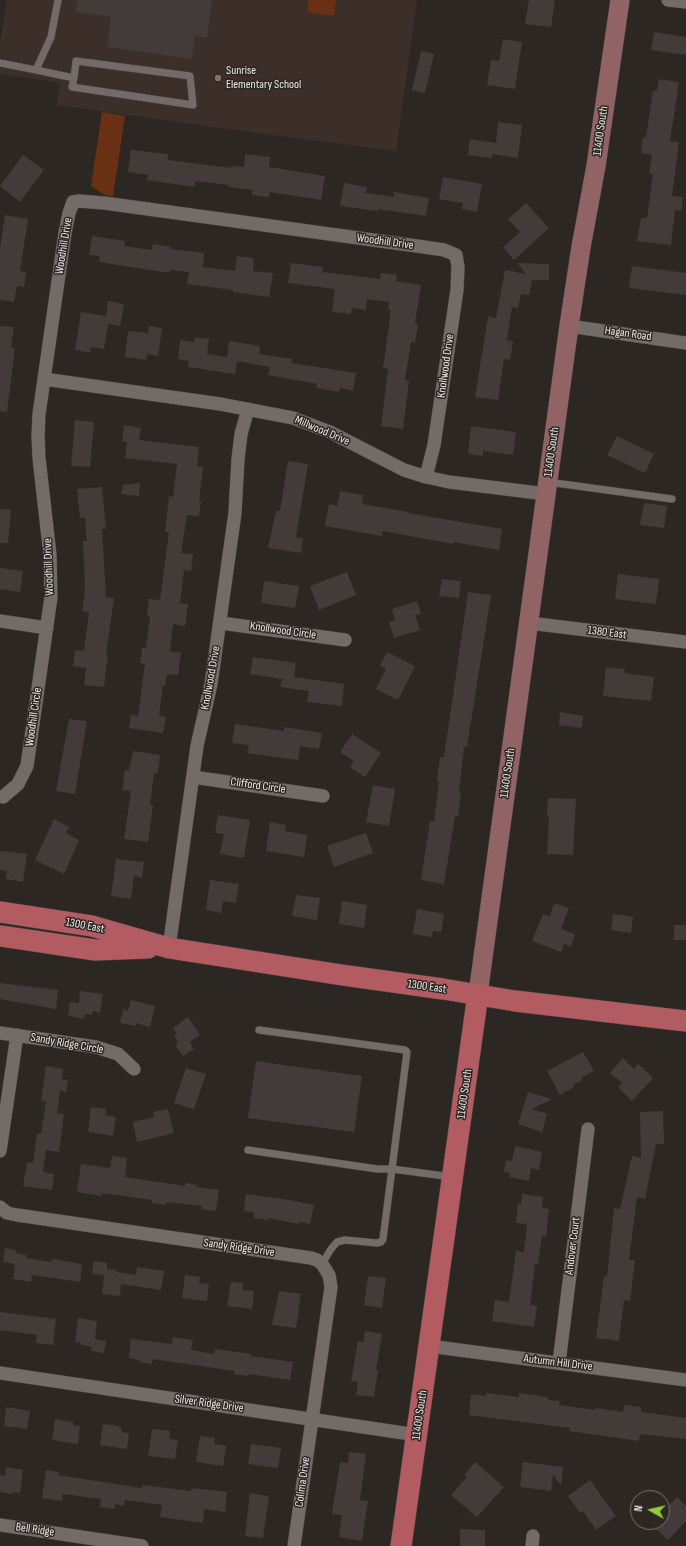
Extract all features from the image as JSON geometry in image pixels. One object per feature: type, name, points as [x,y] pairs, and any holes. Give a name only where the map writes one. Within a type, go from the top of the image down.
[{"type":"main road","name":"11400 South","points":[[401,1546],[569,326],[596,166],[620,0]]},
{"type":"main road","name":"1300 East","points":[[0,912],[92,926],[168,948],[478,994],[515,1001],[686,1021]]},
{"type":"main road","name":"1300 East","points":[[0,936],[95,950],[168,948]]},
{"type":"street","points":[[668,0],[686,2]]},
{"type":"street","name":"Woodhill Drive","points":[[47,628],[51,597],[51,574],[39,458],[39,414],[65,233],[73,202],[79,201],[120,205],[424,247],[444,250],[456,255]]},
{"type":"street","name":"Knollwood Drive","points":[[426,477],[434,445],[457,290],[458,267],[456,255]]},
{"type":"street","name":"Hagan Road","points":[[569,326],[686,343]]},
{"type":"street","name":"Millwood Drive","points":[[44,379],[248,408],[293,418],[311,424],[404,470],[448,482],[547,488]]},
{"type":"street","name":"Knollwood Drive","points":[[168,948],[197,746],[211,684],[235,513],[241,440],[248,408]]},
{"type":"street","points":[[0,621],[47,628]]},
{"type":"street","name":"Knollwood Circle","points":[[220,623],[345,640]]},
{"type":"street","name":"1380 East","points":[[529,623],[686,642]]},
{"type":"street","name":"Woodhill Circle","points":[[3,797],[18,784],[27,766],[47,628]]},
{"type":"street","name":"Clifford Circle","points":[[192,777],[323,796]]},
{"type":"street","points":[[0,1033],[17,1035],[0,1151]]},
{"type":"street","name":"Sandy Ridge Circle","points":[[17,1035],[96,1047],[118,1054],[134,1069]]},
{"type":"street","name":"Andover Court","points":[[559,1363],[588,1129]]},
{"type":"street","name":"Sandy Ridge Drive","points":[[0,1207],[7,1212],[17,1215],[311,1258],[322,1264]]},
{"type":"street","points":[[312,1419],[331,1287],[329,1274],[322,1264]]},
{"type":"street","name":"Autumn Hill Drive","points":[[429,1346],[686,1380]]},
{"type":"street","name":"Silver Ridge Drive","points":[[0,1373],[417,1435]]},
{"type":"street","name":"Colima Drive","points":[[294,1546],[312,1419]]},
{"type":"street","name":"Bell Ridge","points":[[0,1525],[142,1546]]},
{"type":"lane","points":[[36,70],[51,37],[58,0]]},
{"type":"lane","points":[[76,61],[190,76],[193,105],[72,87],[74,78],[76,61]]},
{"type":"lane","points":[[0,63],[74,78]]},
{"type":"lane","points":[[547,488],[672,500]]},
{"type":"lane","points":[[259,1030],[405,1050],[407,1052],[383,1240],[377,1243],[345,1240],[337,1242],[322,1264]]},
{"type":"lane","points":[[248,1150],[377,1169],[392,1168],[453,1177]]},
{"type":"shaded area","name":"Sunrise Elementary School","points":[[7,0],[417,0],[396,151],[57,105],[60,83],[0,74],[0,43]]},
{"type":"shaded area","points":[[309,0],[336,0],[334,16],[307,12]]},
{"type":"shaded area","points":[[102,112],[125,116],[113,196],[105,195],[91,186]]},
{"type":"building","points":[[77,0],[212,0],[207,38],[195,36],[192,59],[107,47],[111,17],[76,12]]},
{"type":"building","points":[[529,0],[555,0],[551,27],[525,24]]},
{"type":"building","points":[[654,32],[686,37],[686,55],[651,50]]},
{"type":"building","points":[[503,39],[522,42],[515,89],[487,85],[491,60],[499,61]]},
{"type":"building","points":[[421,51],[434,54],[425,93],[412,90]]},
{"type":"building","points":[[659,79],[679,82],[670,141],[679,142],[672,196],[683,197],[681,211],[675,210],[671,245],[637,241],[641,218],[647,218],[653,174],[649,174],[652,155],[641,153],[643,137],[646,138],[653,91],[657,91]]},
{"type":"building","points":[[498,122],[522,125],[518,158],[493,154],[492,158],[468,155],[470,139],[496,143]]},
{"type":"building","points":[[131,150],[168,154],[168,160],[231,168],[231,166],[244,167],[245,154],[270,157],[269,167],[325,176],[321,200],[269,192],[269,197],[252,195],[253,190],[229,187],[229,185],[195,181],[195,187],[147,180],[148,175],[128,172]]},
{"type":"building","points":[[23,155],[44,170],[20,202],[0,186]]},
{"type":"building","points":[[443,177],[482,184],[477,212],[462,209],[463,203],[439,199]]},
{"type":"building","points":[[344,183],[367,187],[366,193],[394,197],[394,192],[429,198],[426,216],[378,209],[377,211],[340,206]]},
{"type":"building","points":[[526,203],[549,228],[514,260],[503,247],[520,232],[508,219]]},
{"type":"building","points":[[5,215],[28,219],[20,271],[26,272],[24,287],[17,286],[14,302],[0,300],[0,248]]},
{"type":"building","points":[[92,236],[125,241],[124,246],[152,250],[153,244],[171,247],[170,249],[204,253],[203,267],[235,271],[237,256],[254,258],[253,271],[273,273],[269,297],[233,292],[233,290],[187,284],[189,272],[170,270],[169,273],[99,262],[100,256],[89,255]]},
{"type":"building","points":[[291,263],[323,267],[322,272],[380,279],[381,273],[397,275],[396,281],[421,285],[415,323],[418,324],[415,343],[411,342],[405,380],[409,381],[403,429],[381,426],[388,369],[383,368],[391,310],[388,310],[389,302],[367,299],[366,310],[352,308],[351,314],[332,312],[335,289],[288,283]]},
{"type":"building","points":[[517,263],[549,264],[549,280],[532,280],[529,295],[521,294],[518,308],[512,307],[507,340],[513,341],[510,360],[504,359],[498,400],[475,397],[488,316],[496,318],[505,270],[526,274]]},
{"type":"building","points":[[632,266],[686,273],[686,295],[629,288]]},
{"type":"building","points":[[108,301],[124,304],[120,326],[108,324],[104,349],[91,347],[90,353],[75,350],[81,312],[106,316]]},
{"type":"building","points":[[0,326],[14,327],[11,347],[15,348],[7,412],[0,411]]},
{"type":"building","points":[[149,326],[162,328],[158,356],[147,354],[146,360],[125,357],[128,331],[148,333]]},
{"type":"building","points":[[195,337],[209,339],[207,354],[227,357],[229,341],[260,346],[259,354],[292,359],[291,363],[356,373],[353,391],[340,388],[339,392],[316,388],[317,384],[268,375],[270,367],[237,361],[235,374],[188,367],[189,361],[178,359],[180,340],[194,342]]},
{"type":"building","points":[[75,420],[94,422],[90,467],[71,466]]},
{"type":"building","points":[[124,425],[141,428],[139,440],[199,447],[197,467],[203,467],[199,501],[201,501],[199,516],[187,515],[181,553],[193,554],[191,571],[184,570],[180,603],[188,604],[185,626],[173,624],[170,651],[181,653],[178,675],[167,674],[165,686],[163,685],[159,716],[166,717],[163,733],[129,728],[131,715],[138,716],[145,664],[140,663],[142,648],[146,648],[150,616],[147,616],[149,599],[160,600],[169,532],[165,532],[169,496],[173,497],[177,464],[125,458],[127,442],[122,441]]},
{"type":"building","points":[[471,426],[516,432],[513,455],[483,451],[483,456],[468,454]]},
{"type":"building","points":[[617,436],[654,454],[645,473],[607,455]]},
{"type":"building","points":[[288,461],[308,464],[296,537],[303,538],[301,553],[268,548],[276,511],[280,511]]},
{"type":"building","points":[[140,483],[139,496],[121,494],[123,485]]},
{"type":"building","points":[[102,487],[106,529],[102,529],[106,597],[114,598],[106,654],[108,654],[104,687],[84,685],[86,668],[73,666],[75,650],[84,651],[89,612],[82,611],[85,591],[83,541],[87,541],[85,518],[80,518],[77,489]]},
{"type":"building","points":[[340,491],[363,495],[362,504],[502,529],[499,550],[453,542],[453,544],[383,531],[382,536],[325,526],[329,504],[337,506]]},
{"type":"building","points":[[644,503],[667,506],[664,528],[640,525]]},
{"type":"building","points":[[0,509],[11,510],[8,543],[0,543]]},
{"type":"building","points":[[0,568],[23,571],[20,592],[0,589]]},
{"type":"building","points":[[347,572],[356,595],[319,610],[310,586]]},
{"type":"building","points":[[618,574],[659,579],[656,604],[615,599]]},
{"type":"building","points":[[442,579],[461,581],[459,598],[439,596]]},
{"type":"building","points":[[264,581],[299,586],[295,608],[261,603]]},
{"type":"building","points":[[468,592],[491,595],[467,747],[464,747],[458,817],[455,816],[444,884],[421,880],[430,821],[434,822],[439,782],[437,782],[440,757],[444,757]]},
{"type":"building","points":[[417,601],[421,614],[415,615],[420,630],[394,638],[389,622],[395,620],[392,609]]},
{"type":"building","points":[[387,652],[415,666],[398,700],[376,689],[386,669],[380,666]]},
{"type":"building","points":[[253,657],[296,663],[294,677],[344,684],[342,706],[307,702],[309,691],[280,687],[282,679],[250,674]]},
{"type":"building","points":[[606,667],[625,669],[624,673],[654,677],[651,701],[603,696]]},
{"type":"building","points":[[560,712],[583,716],[582,728],[559,725]]},
{"type":"building","points":[[69,719],[87,721],[75,794],[56,791]]},
{"type":"building","points":[[235,724],[284,731],[284,727],[322,733],[319,749],[300,746],[298,760],[247,753],[249,745],[232,743]]},
{"type":"building","points":[[352,734],[381,753],[365,777],[350,767],[354,761],[340,752]]},
{"type":"building","points":[[133,751],[160,755],[158,773],[154,773],[150,805],[153,805],[148,842],[124,839],[131,791],[122,790],[125,770],[129,771]]},
{"type":"building","points":[[373,785],[395,789],[389,826],[366,822]]},
{"type":"building","points":[[548,798],[576,799],[573,855],[547,854],[549,817],[547,817]]},
{"type":"building","points":[[218,815],[250,820],[244,858],[220,854],[224,834],[215,833]]},
{"type":"building","points":[[54,819],[69,827],[66,833],[79,840],[64,874],[35,860]]},
{"type":"building","points":[[270,822],[286,825],[285,831],[307,835],[304,857],[266,851]]},
{"type":"building","points":[[366,833],[373,853],[334,867],[327,846]]},
{"type":"building","points":[[0,851],[27,854],[23,882],[6,879],[7,871],[0,870]]},
{"type":"building","points":[[116,859],[144,862],[142,878],[134,876],[131,899],[111,896]]},
{"type":"building","points":[[210,880],[239,884],[236,903],[223,901],[221,913],[206,910]]},
{"type":"building","points":[[296,895],[320,898],[317,920],[292,916]]},
{"type":"building","points":[[342,901],[367,905],[364,928],[339,924]]},
{"type":"building","points":[[554,903],[569,908],[561,929],[575,934],[571,947],[564,944],[561,952],[532,941],[543,914],[550,916]]},
{"type":"building","points":[[417,909],[444,914],[441,932],[433,931],[432,937],[413,934]]},
{"type":"building","points":[[613,914],[633,917],[631,933],[611,930]]},
{"type":"building","points":[[674,925],[686,925],[686,940],[674,940]]},
{"type":"building","points":[[0,983],[58,990],[56,1009],[0,999]]},
{"type":"building","points":[[80,991],[103,994],[100,1013],[93,1011],[92,1015],[85,1014],[84,1019],[68,1016],[70,1002],[79,1003]]},
{"type":"building","points":[[131,1000],[155,1006],[150,1027],[136,1023],[136,1026],[120,1023],[123,1009],[128,1011]]},
{"type":"building","points":[[188,1017],[200,1035],[190,1042],[194,1049],[183,1056],[175,1045],[178,1042],[174,1036],[177,1034],[173,1028]]},
{"type":"building","points":[[583,1052],[594,1071],[581,1078],[583,1080],[573,1085],[574,1087],[560,1095],[547,1071]]},
{"type":"building","points":[[623,1058],[634,1069],[638,1064],[653,1078],[632,1101],[618,1087],[622,1083],[610,1073]]},
{"type":"building","points":[[256,1061],[362,1076],[354,1132],[248,1118]]},
{"type":"building","points":[[46,1066],[63,1069],[62,1079],[68,1080],[66,1092],[60,1091],[57,1113],[64,1114],[59,1152],[46,1150],[43,1172],[54,1174],[52,1190],[23,1186],[27,1162],[33,1163],[37,1134],[41,1134],[46,1101],[41,1101]]},
{"type":"building","points":[[186,1068],[206,1074],[194,1109],[174,1103]]},
{"type":"building","points":[[528,1092],[552,1099],[532,1109],[547,1114],[542,1132],[518,1124]]},
{"type":"building","points":[[91,1107],[106,1109],[105,1115],[116,1117],[113,1136],[88,1132]]},
{"type":"building","points":[[168,1109],[174,1133],[137,1142],[133,1122],[154,1117],[153,1112]]},
{"type":"building","points":[[663,1111],[664,1144],[656,1144],[645,1199],[637,1197],[629,1260],[635,1260],[630,1301],[624,1300],[619,1341],[596,1338],[604,1276],[607,1277],[614,1208],[620,1209],[632,1156],[641,1158],[640,1112]]},
{"type":"building","points":[[515,1146],[542,1152],[539,1170],[531,1168],[529,1181],[509,1177],[510,1173],[504,1172],[506,1160],[512,1161]]},
{"type":"building","points":[[112,1156],[127,1158],[125,1177],[185,1186],[185,1183],[197,1185],[197,1187],[219,1190],[216,1211],[202,1209],[202,1206],[166,1202],[166,1205],[152,1203],[152,1200],[102,1193],[102,1196],[77,1192],[81,1164],[110,1168]]},
{"type":"building","points":[[246,1194],[314,1205],[310,1224],[299,1222],[299,1224],[268,1218],[268,1220],[254,1218],[254,1212],[244,1211]]},
{"type":"building","points":[[522,1194],[543,1197],[542,1208],[549,1209],[546,1236],[542,1236],[538,1264],[535,1264],[530,1305],[537,1306],[534,1327],[492,1321],[495,1300],[509,1302],[516,1251],[524,1252],[527,1224],[516,1223],[518,1203],[521,1204]]},
{"type":"building","points":[[5,1248],[16,1250],[16,1253],[26,1255],[26,1258],[51,1262],[52,1259],[82,1264],[80,1282],[32,1275],[31,1282],[13,1279],[15,1264],[3,1262]]},
{"type":"building","points":[[94,1261],[107,1263],[107,1269],[117,1270],[116,1272],[136,1275],[137,1267],[164,1271],[161,1290],[121,1284],[120,1296],[102,1294],[104,1275],[92,1274]]},
{"type":"building","points":[[185,1275],[200,1277],[199,1283],[209,1284],[207,1301],[182,1298]]},
{"type":"building","points":[[368,1276],[386,1278],[382,1308],[364,1305]]},
{"type":"building","points":[[231,1282],[243,1283],[242,1290],[254,1291],[252,1309],[227,1306]]},
{"type":"building","points":[[279,1291],[301,1294],[296,1328],[272,1325]]},
{"type":"building","points":[[0,1312],[56,1319],[53,1345],[36,1343],[37,1335],[0,1330]]},
{"type":"building","points":[[78,1318],[97,1321],[95,1339],[106,1341],[104,1353],[91,1351],[92,1347],[75,1342]]},
{"type":"building","points":[[365,1331],[382,1334],[376,1370],[378,1370],[374,1397],[356,1395],[358,1382],[351,1381],[358,1341],[363,1342]]},
{"type":"building","points":[[173,1337],[193,1340],[191,1350],[214,1354],[215,1349],[293,1362],[290,1380],[249,1374],[248,1376],[234,1374],[234,1371],[153,1359],[152,1364],[129,1358],[131,1339],[172,1344]]},
{"type":"building","points":[[486,1393],[519,1397],[519,1393],[548,1397],[548,1400],[560,1401],[559,1405],[595,1410],[596,1408],[623,1412],[624,1405],[641,1407],[641,1412],[686,1418],[686,1439],[640,1434],[639,1441],[569,1431],[570,1428],[469,1415],[471,1394],[486,1396]]},
{"type":"building","points":[[6,1407],[30,1411],[27,1429],[4,1426]]},
{"type":"building","points":[[55,1419],[73,1422],[73,1425],[80,1426],[78,1444],[52,1440]]},
{"type":"building","points":[[103,1424],[119,1426],[119,1428],[122,1428],[121,1432],[129,1433],[127,1449],[100,1445]]},
{"type":"building","points":[[152,1429],[170,1431],[169,1439],[178,1440],[175,1459],[148,1456]]},
{"type":"building","points":[[200,1436],[215,1438],[214,1444],[226,1446],[223,1466],[196,1462]]},
{"type":"building","points":[[251,1444],[281,1448],[278,1468],[248,1464]]},
{"type":"building","points":[[349,1452],[366,1454],[360,1500],[368,1501],[362,1541],[339,1537],[342,1515],[332,1514],[340,1462],[348,1463]]},
{"type":"building","points":[[475,1462],[504,1487],[477,1517],[451,1495],[467,1477],[464,1475]]},
{"type":"building","points":[[523,1462],[563,1467],[561,1485],[553,1475],[551,1491],[520,1487]]},
{"type":"building","points":[[6,1467],[23,1470],[20,1493],[13,1492],[13,1494],[0,1492],[0,1475],[5,1476]]},
{"type":"building","points":[[46,1470],[59,1472],[58,1475],[142,1488],[143,1485],[191,1491],[191,1488],[227,1492],[225,1512],[204,1509],[203,1523],[160,1517],[162,1505],[125,1500],[124,1506],[115,1504],[114,1509],[100,1507],[101,1499],[63,1494],[62,1501],[42,1498]]},
{"type":"building","points":[[590,1480],[616,1516],[596,1530],[583,1511],[580,1513],[568,1496]]},
{"type":"building","points":[[250,1493],[269,1496],[263,1538],[245,1536]]},
{"type":"building","points":[[677,1497],[686,1506],[686,1521],[668,1540],[657,1530],[670,1530],[670,1504]]},
{"type":"building","points":[[460,1529],[485,1530],[485,1546],[460,1546]]},
{"type":"place","name":"Sunrise Elementary School","points":[[218,78]]}]
